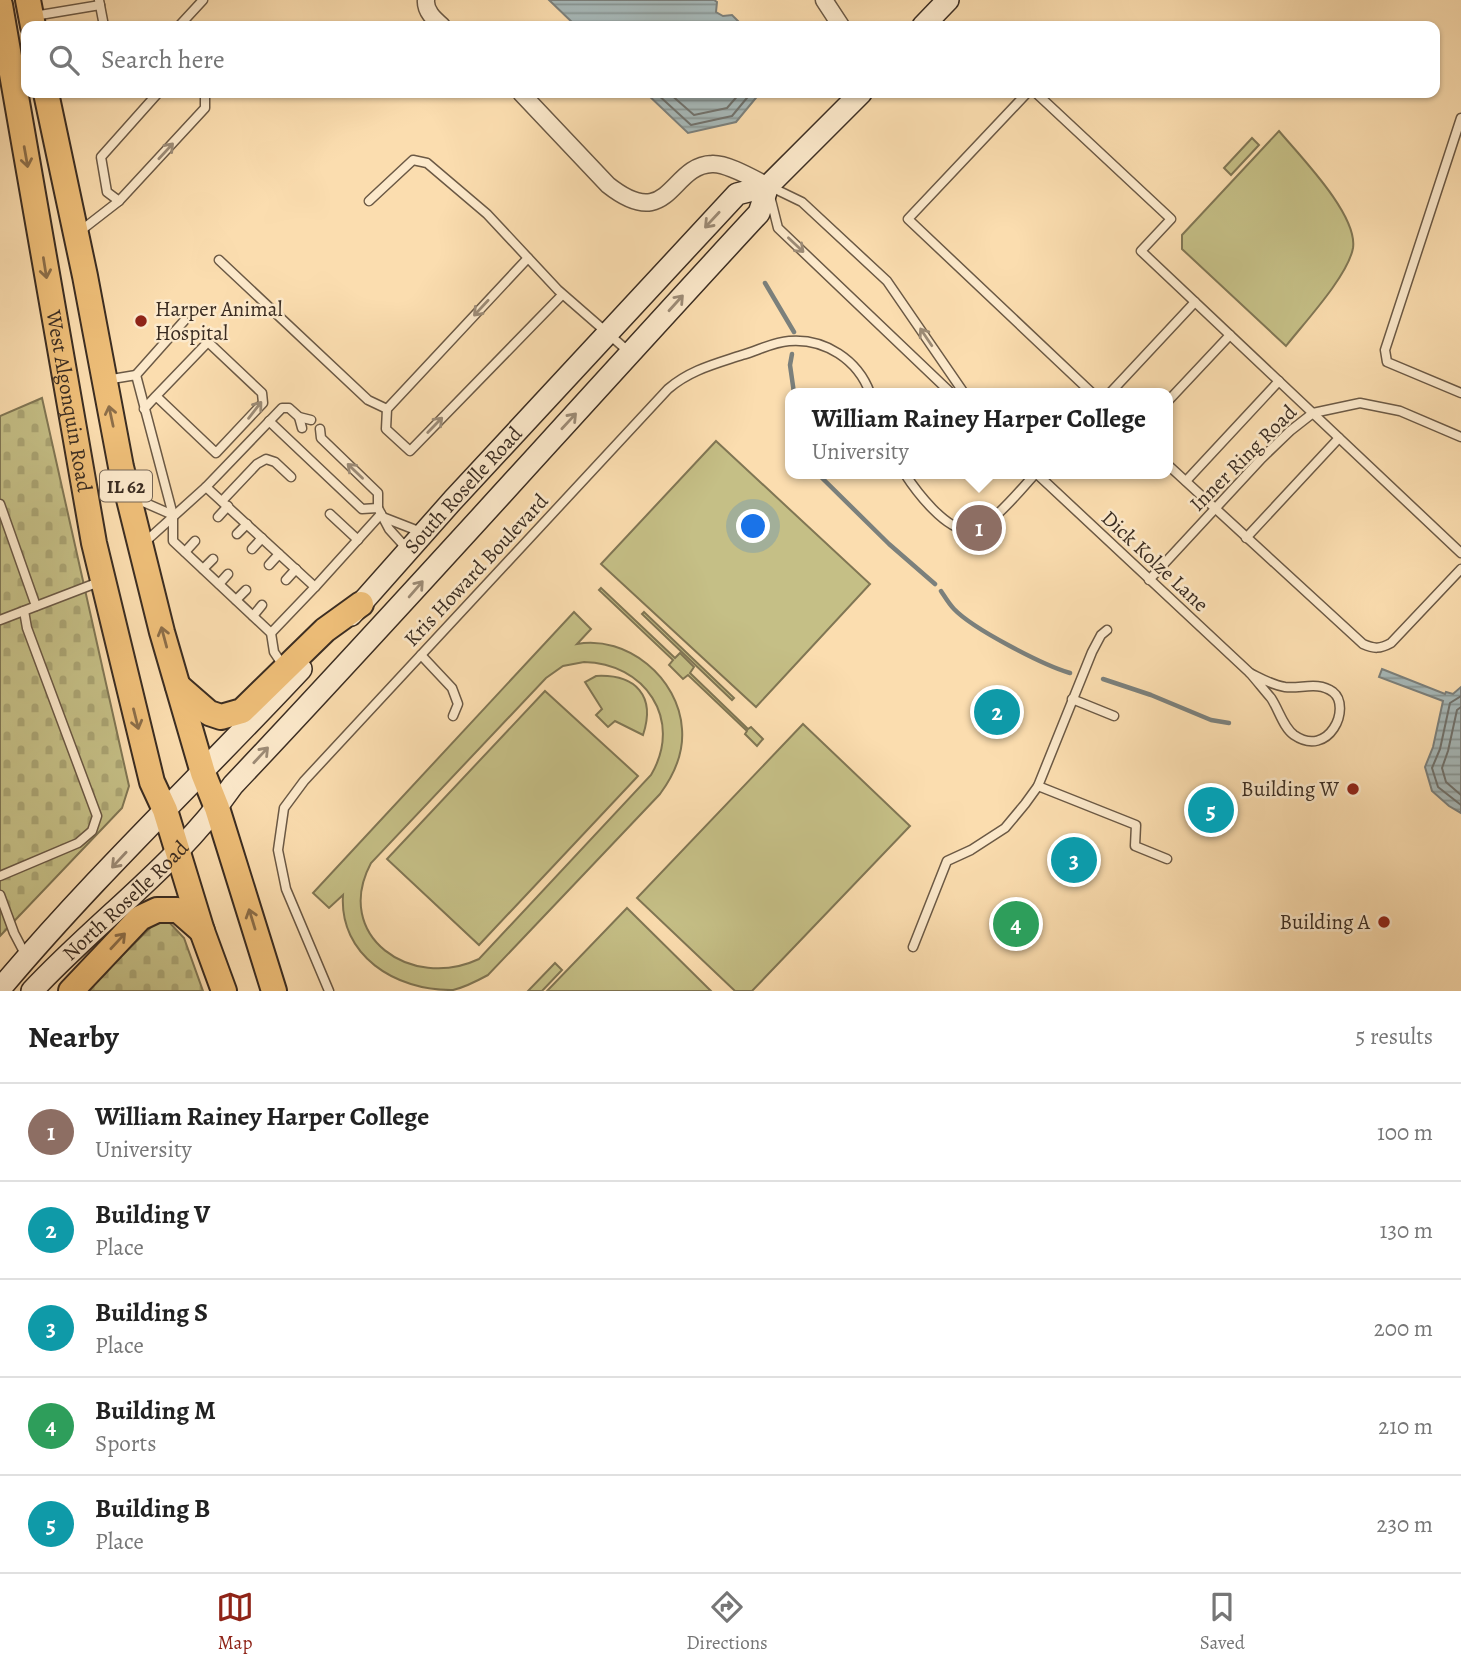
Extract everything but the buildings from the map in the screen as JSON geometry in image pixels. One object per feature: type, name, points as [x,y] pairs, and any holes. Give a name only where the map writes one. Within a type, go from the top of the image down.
[{"type":"main road","points":[[928,21],[947,0]]},
{"type":"main road","name":"West Algonquin Road","points":[[0,5],[62,371],[102,581],[152,782],[165,810],[223,991]]},
{"type":"main road","name":"West Algonquin Road","points":[[47,98],[128,496],[177,685],[274,991]]},
{"type":"main road","name":"South Roselle Road","points":[[217,808],[233,785],[392,617],[475,522],[759,213],[768,186],[856,98]]},
{"type":"main road","name":"South Roselle Road","points":[[165,810],[361,604],[423,533],[737,194],[768,186]]},
{"type":"main road","points":[[177,685],[209,713],[221,717],[242,712],[324,630],[361,604]]},
{"type":"main road","name":"North Roselle Road","points":[[32,991],[217,808]]},
{"type":"main road","name":"North Roselle Road","points":[[0,989],[165,810]]},
{"type":"main road","points":[[71,991],[140,918],[157,910],[178,910],[202,931]]},
{"type":"street","points":[[426,0],[425,6],[436,21]]},
{"type":"street","points":[[824,0],[838,21]]},
{"type":"street","points":[[526,98],[608,185],[624,197],[639,202],[656,201],[675,189],[699,166],[714,163],[768,186]]},
{"type":"lane","points":[[184,21],[203,0]]},
{"type":"lane","points":[[31,14],[99,3],[103,21]]},
{"type":"lane","points":[[119,201],[107,192],[102,157],[154,98]]},
{"type":"lane","points":[[75,234],[119,201],[205,108],[205,98]]},
{"type":"lane","points":[[1022,98],[908,219],[1087,388]]},
{"type":"lane","points":[[1041,98],[1171,219],[1141,251],[1461,553]]},
{"type":"lane","points":[[1460,118],[1385,350],[1387,362],[1461,393]]},
{"type":"lane","points":[[1451,145],[1461,148]]},
{"type":"lane","points":[[369,201],[413,160],[428,163],[487,214],[562,295],[630,353]]},
{"type":"lane","points":[[768,186],[778,228],[946,388]]},
{"type":"lane","points":[[768,186],[802,202],[887,281],[961,388]]},
{"type":"lane","points":[[528,258],[387,409],[386,429],[410,451],[562,295]]},
{"type":"lane","points":[[219,260],[368,400],[387,409]]},
{"type":"lane","points":[[1115,388],[1195,302]]},
{"type":"lane","points":[[104,381],[135,375],[184,321]]},
{"type":"lane","points":[[1173,396],[1230,335]]},
{"type":"lane","name":"Kris Howard Boulevard","points":[[329,991],[286,889],[278,850],[284,808],[304,781],[683,376],[697,369],[786,341],[804,341],[821,345],[848,360],[867,388]]},
{"type":"lane","points":[[144,409],[156,396],[208,342],[262,393],[263,403],[216,453],[156,396]]},
{"type":"lane","points":[[135,375],[173,515],[173,541],[271,633],[274,652],[285,670]]},
{"type":"lane","points":[[1185,481],[1279,381]]},
{"type":"lane","name":"Inner Ring Road","points":[[1149,580],[1262,458],[1313,413],[1360,402],[1400,411],[1461,437]]},
{"type":"lane","points":[[141,546],[206,487],[282,408],[289,408],[299,416],[311,420]]},
{"type":"lane","points":[[299,416],[302,428]]},
{"type":"lane","points":[[269,421],[362,509],[381,513],[423,533]]},
{"type":"lane","points":[[311,438],[321,434],[378,494],[381,513],[389,529],[408,550]]},
{"type":"lane","points":[[1246,538],[1339,438]]},
{"type":"lane","points":[[218,516],[225,503],[257,464],[266,459],[275,462],[291,477]]},
{"type":"lane","points":[[1173,470],[1363,643],[1372,648],[1381,648],[1391,643],[1461,569]]},
{"type":"lane","points":[[909,479],[942,517],[957,528],[971,531],[986,524],[1031,479]]},
{"type":"lane","name":"Dick Kolze Lane","points":[[1041,479],[1250,673]]},
{"type":"lane","points":[[206,487],[315,587]]},
{"type":"lane","points":[[128,496],[173,515]]},
{"type":"lane","points":[[0,504],[36,606]]},
{"type":"lane","points":[[271,633],[381,513]]},
{"type":"lane","points":[[330,514],[358,540]]},
{"type":"lane","points":[[237,534],[247,524]]},
{"type":"lane","points":[[251,549],[262,538]]},
{"type":"lane","points":[[185,552],[195,541]]},
{"type":"lane","points":[[269,565],[279,554]]},
{"type":"lane","points":[[203,569],[213,559]]},
{"type":"lane","points":[[286,580],[296,569]]},
{"type":"lane","points":[[219,584],[228,574]]},
{"type":"lane","points":[[0,620],[102,581]]},
{"type":"lane","points":[[236,600],[246,590]]},
{"type":"lane","points":[[253,616],[262,605]]},
{"type":"lane","points":[[0,876],[78,843],[92,831],[97,816],[27,628],[24,611]]},
{"type":"lane","points":[[914,947],[947,861],[971,850],[1005,828],[1038,786],[1091,652],[1107,630]]},
{"type":"lane","points":[[421,655],[452,688],[458,704],[453,716]]},
{"type":"lane","points":[[1250,673],[1273,685],[1296,688],[1314,686],[1332,691],[1340,705],[1339,715],[1330,734],[1322,741],[1311,742],[1293,734],[1286,727],[1272,699],[1250,673]]},
{"type":"lane","points":[[1072,699],[1114,716]]},
{"type":"lane","points":[[1038,786],[1136,825],[1135,846],[1167,859]]},
{"type":"lane","points":[[0,895],[14,933],[27,958]]},
{"type":"green space","points":[[1279,131],[1337,203],[1352,235],[1353,248],[1343,272],[1286,346],[1182,249],[1182,235]]},
{"type":"green space","points":[[1252,138],[1259,145],[1231,175],[1224,168]]},
{"type":"green space","points":[[42,398],[129,786],[122,808],[0,936],[0,416]]},
{"type":"green space","points":[[716,441],[870,584],[756,707],[601,564]]},
{"type":"green space","points":[[601,588],[675,658],[680,653],[694,667],[690,673],[748,729],[751,727],[763,739],[757,746],[745,734],[747,731],[688,675],[683,679],[669,665],[673,660],[599,590]]},
{"type":"green space","points":[[574,612],[591,629],[577,644],[614,646],[631,653],[661,677],[671,693],[679,710],[682,738],[677,764],[665,787],[488,975],[453,990],[431,989],[392,976],[361,952],[350,935],[344,916],[343,895],[329,908],[313,893]],"holes":[[[584,662],[605,665],[624,672],[640,683],[652,698],[660,715],[663,734],[660,754],[651,775],[479,959],[453,967],[428,968],[405,962],[385,950],[370,934],[362,913],[362,889],[371,863],[546,678],[563,666]]]},
{"type":"green space","points":[[644,612],[734,698],[732,700],[642,614]]},
{"type":"green space","points":[[596,676],[622,679],[639,690],[647,709],[643,735],[615,721],[608,727],[596,715],[602,709],[585,682]]},
{"type":"green space","points":[[545,691],[638,776],[479,945],[387,859]]},
{"type":"green space","points":[[803,724],[910,826],[752,991],[735,991],[637,898]]},
{"type":"green space","points":[[627,908],[711,991],[547,991]]},
{"type":"green space","points":[[168,921],[184,938],[203,991],[86,991],[155,923]]},
{"type":"green space","points":[[555,963],[562,970],[542,991],[528,991]]},
{"type":"water","points":[[549,0],[714,0],[717,2],[716,12],[723,16],[732,15],[738,21],[571,21]]},
{"type":"water","points":[[651,98],[756,98],[736,122],[688,133]]},
{"type":"water","points":[[1382,669],[1445,694],[1453,694],[1461,687],[1461,813],[1432,791],[1425,767],[1433,747],[1443,701],[1379,677]]},
{"type":"waterway","points":[[765,283],[794,332]]},
{"type":"waterway","points":[[792,354],[790,365],[793,388]]},
{"type":"waterway","points":[[823,479],[889,544],[935,584]]},
{"type":"waterway","points":[[941,591],[954,609],[976,626],[1026,655],[1070,673]]},
{"type":"waterway","points":[[1103,679],[1211,720],[1229,723]]},
{"type":"place","name":"Harper Animal Hospital","points":[[141,321]]},
{"type":"place","name":"William Rainey Harper College","points":[[979,528]]},
{"type":"place","name":"Building V","points":[[997,712]]},
{"type":"place","name":"Building W","points":[[1353,789]]},
{"type":"place","name":"Building B","points":[[1211,810]]},
{"type":"place","name":"Building S","points":[[1074,860]]},
{"type":"place","name":"Building A","points":[[1384,922]]},
{"type":"place","name":"Building M","points":[[1016,924]]}]
